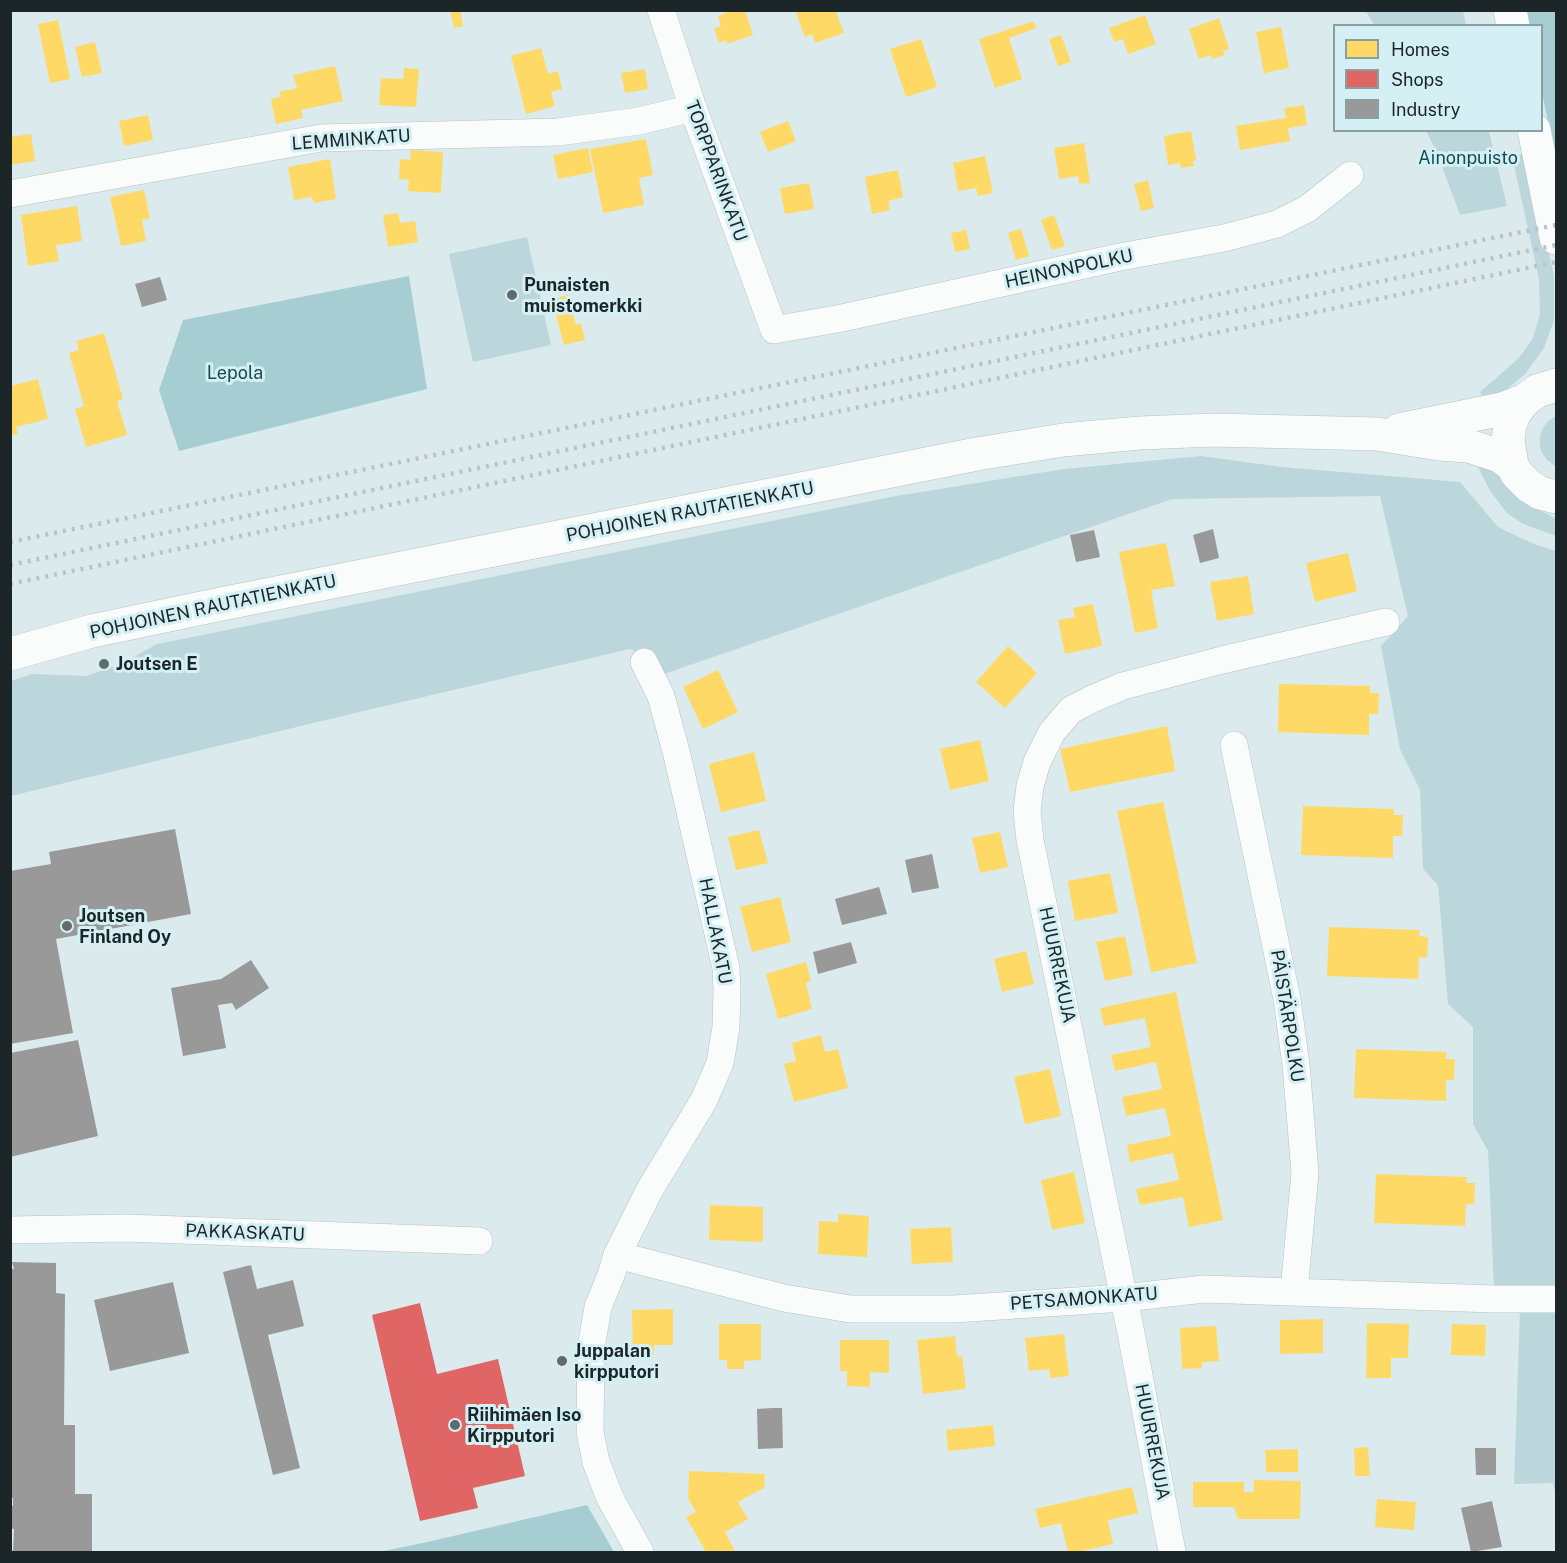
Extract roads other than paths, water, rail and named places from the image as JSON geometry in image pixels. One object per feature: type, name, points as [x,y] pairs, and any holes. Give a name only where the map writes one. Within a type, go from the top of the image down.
[{"type":"street","name":"TORPPARINKATU","points":[[661,10],[693,108],[774,330]]},
{"type":"street","name":"LEMMINKATU","points":[[10,194],[321,138],[558,132],[639,121],[693,108]]},
{"type":"street","points":[[1534,132],[1557,238]]},
{"type":"street","name":"HEINONPOLKU","points":[[774,330],[842,318],[1120,257],[1224,238],[1267,226],[1307,209],[1350,175]]},
{"type":"street","points":[[1555,498],[1528,486],[1512,465],[1508,440],[1515,412],[1539,392],[1557,363]]},
{"type":"street","name":"POHJOINEN RAUTATIENKATU","points":[[1377,434],[1502,409],[1539,392]]},
{"type":"street","name":"POHJOINEN RAUTATIENKATU","points":[[10,654],[92,631],[221,604],[999,450],[1063,440],[1140,433],[1214,430],[1377,434],[1439,444],[1469,446],[1500,456],[1512,465]]},
{"type":"street","name":"HUURREKUJA","points":[[1172,1552],[1124,1298],[1030,840],[1027,811],[1030,786],[1037,762],[1052,732],[1071,710],[1123,686],[1222,660],[1386,622]]},
{"type":"street","name":"HALLAKATU","points":[[640,1552],[610,1498],[596,1462],[590,1432],[591,1348],[598,1307],[617,1255],[649,1191],[704,1100],[720,1063],[726,1027],[726,968],[677,755],[661,696],[644,662]]},
{"type":"street","name":"PÄISTÄRPOLKU","points":[[1234,745],[1287,999],[1296,1065],[1305,1173],[1294,1291]]},
{"type":"street","name":"PAKKASKATU","points":[[10,1230],[126,1228],[478,1240]]},
{"type":"street","name":"PETSAMONKATU","points":[[617,1255],[784,1298],[850,1309],[954,1309],[1124,1298],[1204,1288],[1494,1299],[1557,1299]]},
{"type":"railway","points":[[10,542],[1556,225]]},
{"type":"railway","points":[[10,565],[1556,245]]},
{"type":"railway","points":[[10,584],[1556,262]]},
{"type":"place","name":"Punaisten muistomerkki","points":[[512,295]]},
{"type":"place","name":"Joutsen E","points":[[104,664]]},
{"type":"place","name":"Joutsen Finland Oy","points":[[67,926]]},
{"type":"place","name":"Juppalan kirpputori","points":[[562,1361]]},
{"type":"place","name":"Riihimäen Iso Kirpputori","points":[[455,1425]]},
{"type":"park label","name":"Ainonpuisto","points":[[1468,158]]},
{"type":"park label","name":"Lepola","points":[[235,373]]}]
